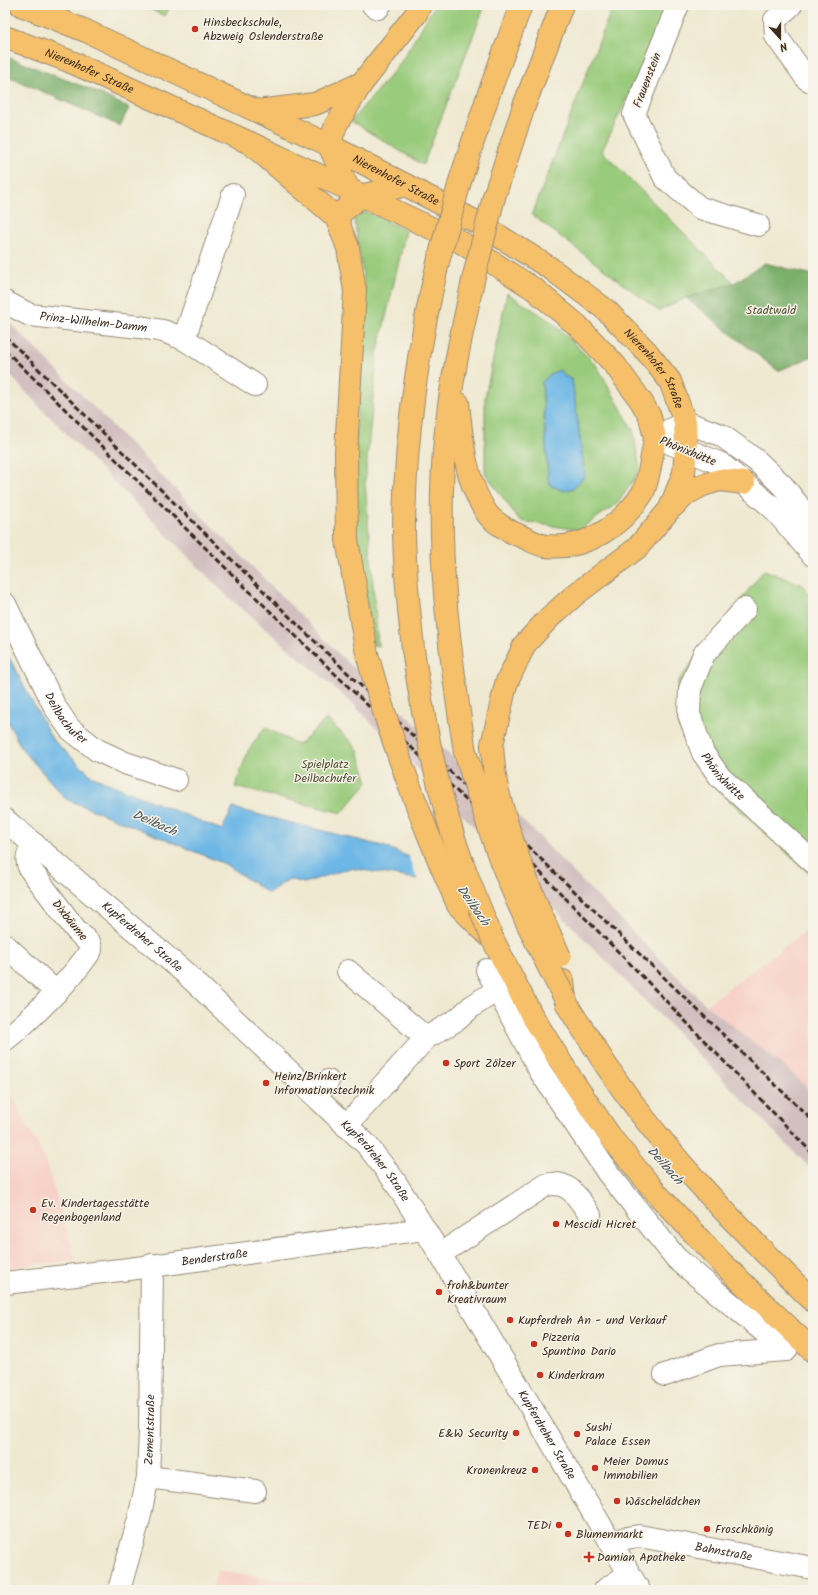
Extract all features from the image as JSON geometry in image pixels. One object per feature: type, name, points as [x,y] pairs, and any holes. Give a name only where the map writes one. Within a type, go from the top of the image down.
[{"type":"main road","name":"Nierenhofer Straße","points":[[21,5],[86,31],[329,145],[406,185],[480,224],[544,264],[606,310],[647,352],[670,381],[685,422],[686,448],[684,473],[670,509]]},
{"type":"main road","points":[[355,193],[329,145],[336,125],[362,82],[416,14],[420,5]]},
{"type":"main road","points":[[521,5],[488,96],[461,178],[439,258],[428,307],[419,360],[409,444],[404,528],[413,649],[429,744],[446,814],[460,856],[492,940],[531,1014],[572,1080],[612,1139],[658,1195],[722,1263],[813,1351]]},
{"type":"main road","points":[[562,5],[524,106],[494,197],[454,365],[445,441],[442,534],[444,594],[451,662],[466,752],[495,845],[528,925],[566,1000],[604,1062],[643,1117],[688,1171],[750,1238],[813,1301]]},
{"type":"main road","name":"Nierenhofer Straße","points":[[5,37],[69,61],[459,240],[534,289],[578,326],[615,365],[644,406],[650,417],[655,438]]},
{"type":"main road","points":[[257,111],[315,104],[362,82]]},
{"type":"main road","points":[[250,143],[336,217],[348,248],[355,291],[346,452],[347,540],[367,654],[397,752],[439,862],[458,905],[492,940]]},
{"type":"main road","points":[[336,217],[355,193],[406,185]]},
{"type":"main road","points":[[454,365],[462,444],[472,485],[486,513],[511,532],[544,546],[571,546],[600,535],[624,517],[643,492],[655,438]]},
{"type":"main road","points":[[566,1000],[560,957],[529,885],[512,838],[497,787],[492,745],[506,684],[525,644],[549,618],[576,594],[637,548],[670,509],[688,493],[703,484],[720,480],[744,483]]},
{"type":"street","points":[[373,5],[378,8],[380,5]]},
{"type":"street","name":"Frauenstein","points":[[678,5],[634,114],[665,178],[700,208],[758,225]]},
{"type":"street","points":[[791,5],[776,20],[776,36],[810,80]]},
{"type":"street","points":[[184,339],[233,194]]},
{"type":"street","name":"Prinz-Wilhelm-Damm","points":[[5,302],[30,315],[140,327],[163,331],[184,339],[255,385]]},
{"type":"street","name":"Phönixhütte","points":[[655,438],[685,422],[721,435],[757,461],[783,486],[813,524]]},
{"type":"street","name":"Phönixhütte","points":[[655,438],[686,448],[721,464],[772,508],[813,554]]},
{"type":"street","name":"Deilbachufer","points":[[5,604],[55,707],[70,729],[85,742],[111,756],[126,763],[176,780]]},
{"type":"street","name":"Phönixhütte","points":[[745,609],[704,654],[690,689],[689,714],[703,753],[720,777],[813,862]]},
{"type":"street","name":"Kupferdreher Straße","points":[[5,820],[321,1088],[346,1126],[366,1144],[394,1180],[440,1254],[634,1582]]},
{"type":"street","name":"Dixbäume","points":[[8,1035],[56,992],[86,959],[91,950],[90,944],[76,930],[30,869],[27,862],[27,855],[34,844]]},
{"type":"street","points":[[5,945],[56,992]]},
{"type":"street","points":[[487,970],[540,1071],[608,1173],[676,1258],[786,1350],[719,1355],[665,1375]]},
{"type":"street","points":[[348,971],[426,1038]]},
{"type":"street","points":[[346,1126],[426,1038],[458,1019],[471,1007],[497,990]]},
{"type":"street","points":[[440,1254],[546,1185],[556,1182],[562,1184],[571,1191],[590,1215]]},
{"type":"street","name":"Benderstraße","points":[[5,1283],[424,1229]]},
{"type":"street","name":"Zementstraße","points":[[120,1590],[139,1519],[148,1477],[152,1265]]},
{"type":"street","points":[[148,1477],[255,1491]]},
{"type":"street","name":"Bahnstraße","points":[[611,1543],[626,1538],[639,1536],[813,1568]]},
{"type":"street","points":[[605,1590],[634,1582]]},
{"type":"shaded area","points":[[5,318],[342,657],[535,832],[707,1006],[786,1068],[813,1093],[813,1171],[352,703],[227,596],[39,406],[5,370]]},
{"type":"shaded area","points":[[813,926],[813,1093],[786,1068],[706,1005]]},
{"type":"shaded area","name":"Ev. Kindertagesstätte Regenbogenland","points":[[5,1080],[45,1160],[76,1260],[5,1268]]},
{"type":"shaded area","points":[[218,1571],[351,1589],[351,1590],[211,1590]]},
{"type":"green space","points":[[140,5],[171,5],[165,16]]},
{"type":"green space","points":[[435,5],[485,5],[423,165],[351,121],[399,65]]},
{"type":"green space","points":[[613,5],[671,5],[602,151],[734,283],[686,298],[659,311],[532,215]]},
{"type":"green space","points":[[5,56],[92,90],[129,108],[120,126],[5,75]]},
{"type":"green space","points":[[360,212],[372,214],[406,231],[377,355],[365,482],[378,646],[373,645],[357,538],[353,483],[365,289],[354,218]]},
{"type":"green space","name":"Stadtwald","points":[[765,263],[813,275],[813,356],[778,371],[686,298],[734,283]]},
{"type":"green space","points":[[507,293],[552,322],[597,366],[633,430],[640,470],[618,503],[579,530],[520,521],[485,473],[485,397]],"holes":[[[563,375],[572,380],[585,475],[574,488],[550,485],[548,478],[542,382]]]},
{"type":"green space","points":[[764,570],[803,585],[813,599],[813,877],[714,786],[698,764],[679,727],[678,681]]},
{"type":"green space","name":"Spielplatz Deilbachufer","points":[[327,719],[357,748],[368,782],[342,813],[235,787],[248,751],[265,727],[298,745]]},
{"type":"water","points":[[560,370],[563,375],[572,380],[585,475],[574,488],[563,491],[550,485],[548,478],[542,382],[552,373]]},
{"type":"water","name":"Deilbach","points":[[5,650],[52,739],[93,777],[222,830],[233,808],[386,847],[482,889],[619,1095],[770,1238],[813,1262],[813,1306],[794,1304],[736,1254],[604,1106],[535,998],[430,881],[350,868],[304,883],[289,879],[268,893],[225,864],[66,799],[22,749],[5,717]]},
{"type":"pier","points":[[407,853],[484,887],[620,1093],[772,1236],[813,1260],[813,1308],[792,1305],[734,1255],[602,1107],[533,999],[429,883],[418,881]]},
{"type":"railway","points":[[5,336],[301,628],[813,1121]]},
{"type":"railway","points":[[5,350],[246,588],[525,857],[813,1154]]},
{"type":"place","name":"Hinsbeckschule, Abzweig Oslenderstraße","points":[[195,29]]},
{"type":"place","name":"Sport Zölzer","points":[[446,1063]]},
{"type":"place","name":"Heinz/Brinkert Informationstechnik","points":[[266,1083]]},
{"type":"place","name":"Ev. Kindertagesstätte Regenbogenland","points":[[33,1210]]},
{"type":"place","name":"Mescidi Hicret","points":[[556,1224]]},
{"type":"place","name":"froh&bunter Kreativraum","points":[[439,1292]]},
{"type":"place","name":"Kupferdreh An - und Verkauf","points":[[510,1320]]},
{"type":"place","name":"Pizzeria Spuntino Dario","points":[[534,1344]]},
{"type":"place","name":"Kinderkram","points":[[540,1375]]},
{"type":"place","name":"E&W Security","points":[[516,1433]]},
{"type":"place","name":"Sushi Palace Essen","points":[[577,1434]]},
{"type":"place","name":"Meier Domus Immobilien","points":[[595,1468]]},
{"type":"place","name":"Kronenkreuz","points":[[535,1470]]},
{"type":"place","name":"Wäschelädchen","points":[[617,1501]]},
{"type":"place","name":"TEDi","points":[[559,1525]]},
{"type":"place","name":"Froschkönig","points":[[707,1529]]},
{"type":"place","name":"Blumenmarkt","points":[[568,1534]]},
{"type":"place","name":"Damian Apotheke","points":[[589,1557]]}]
